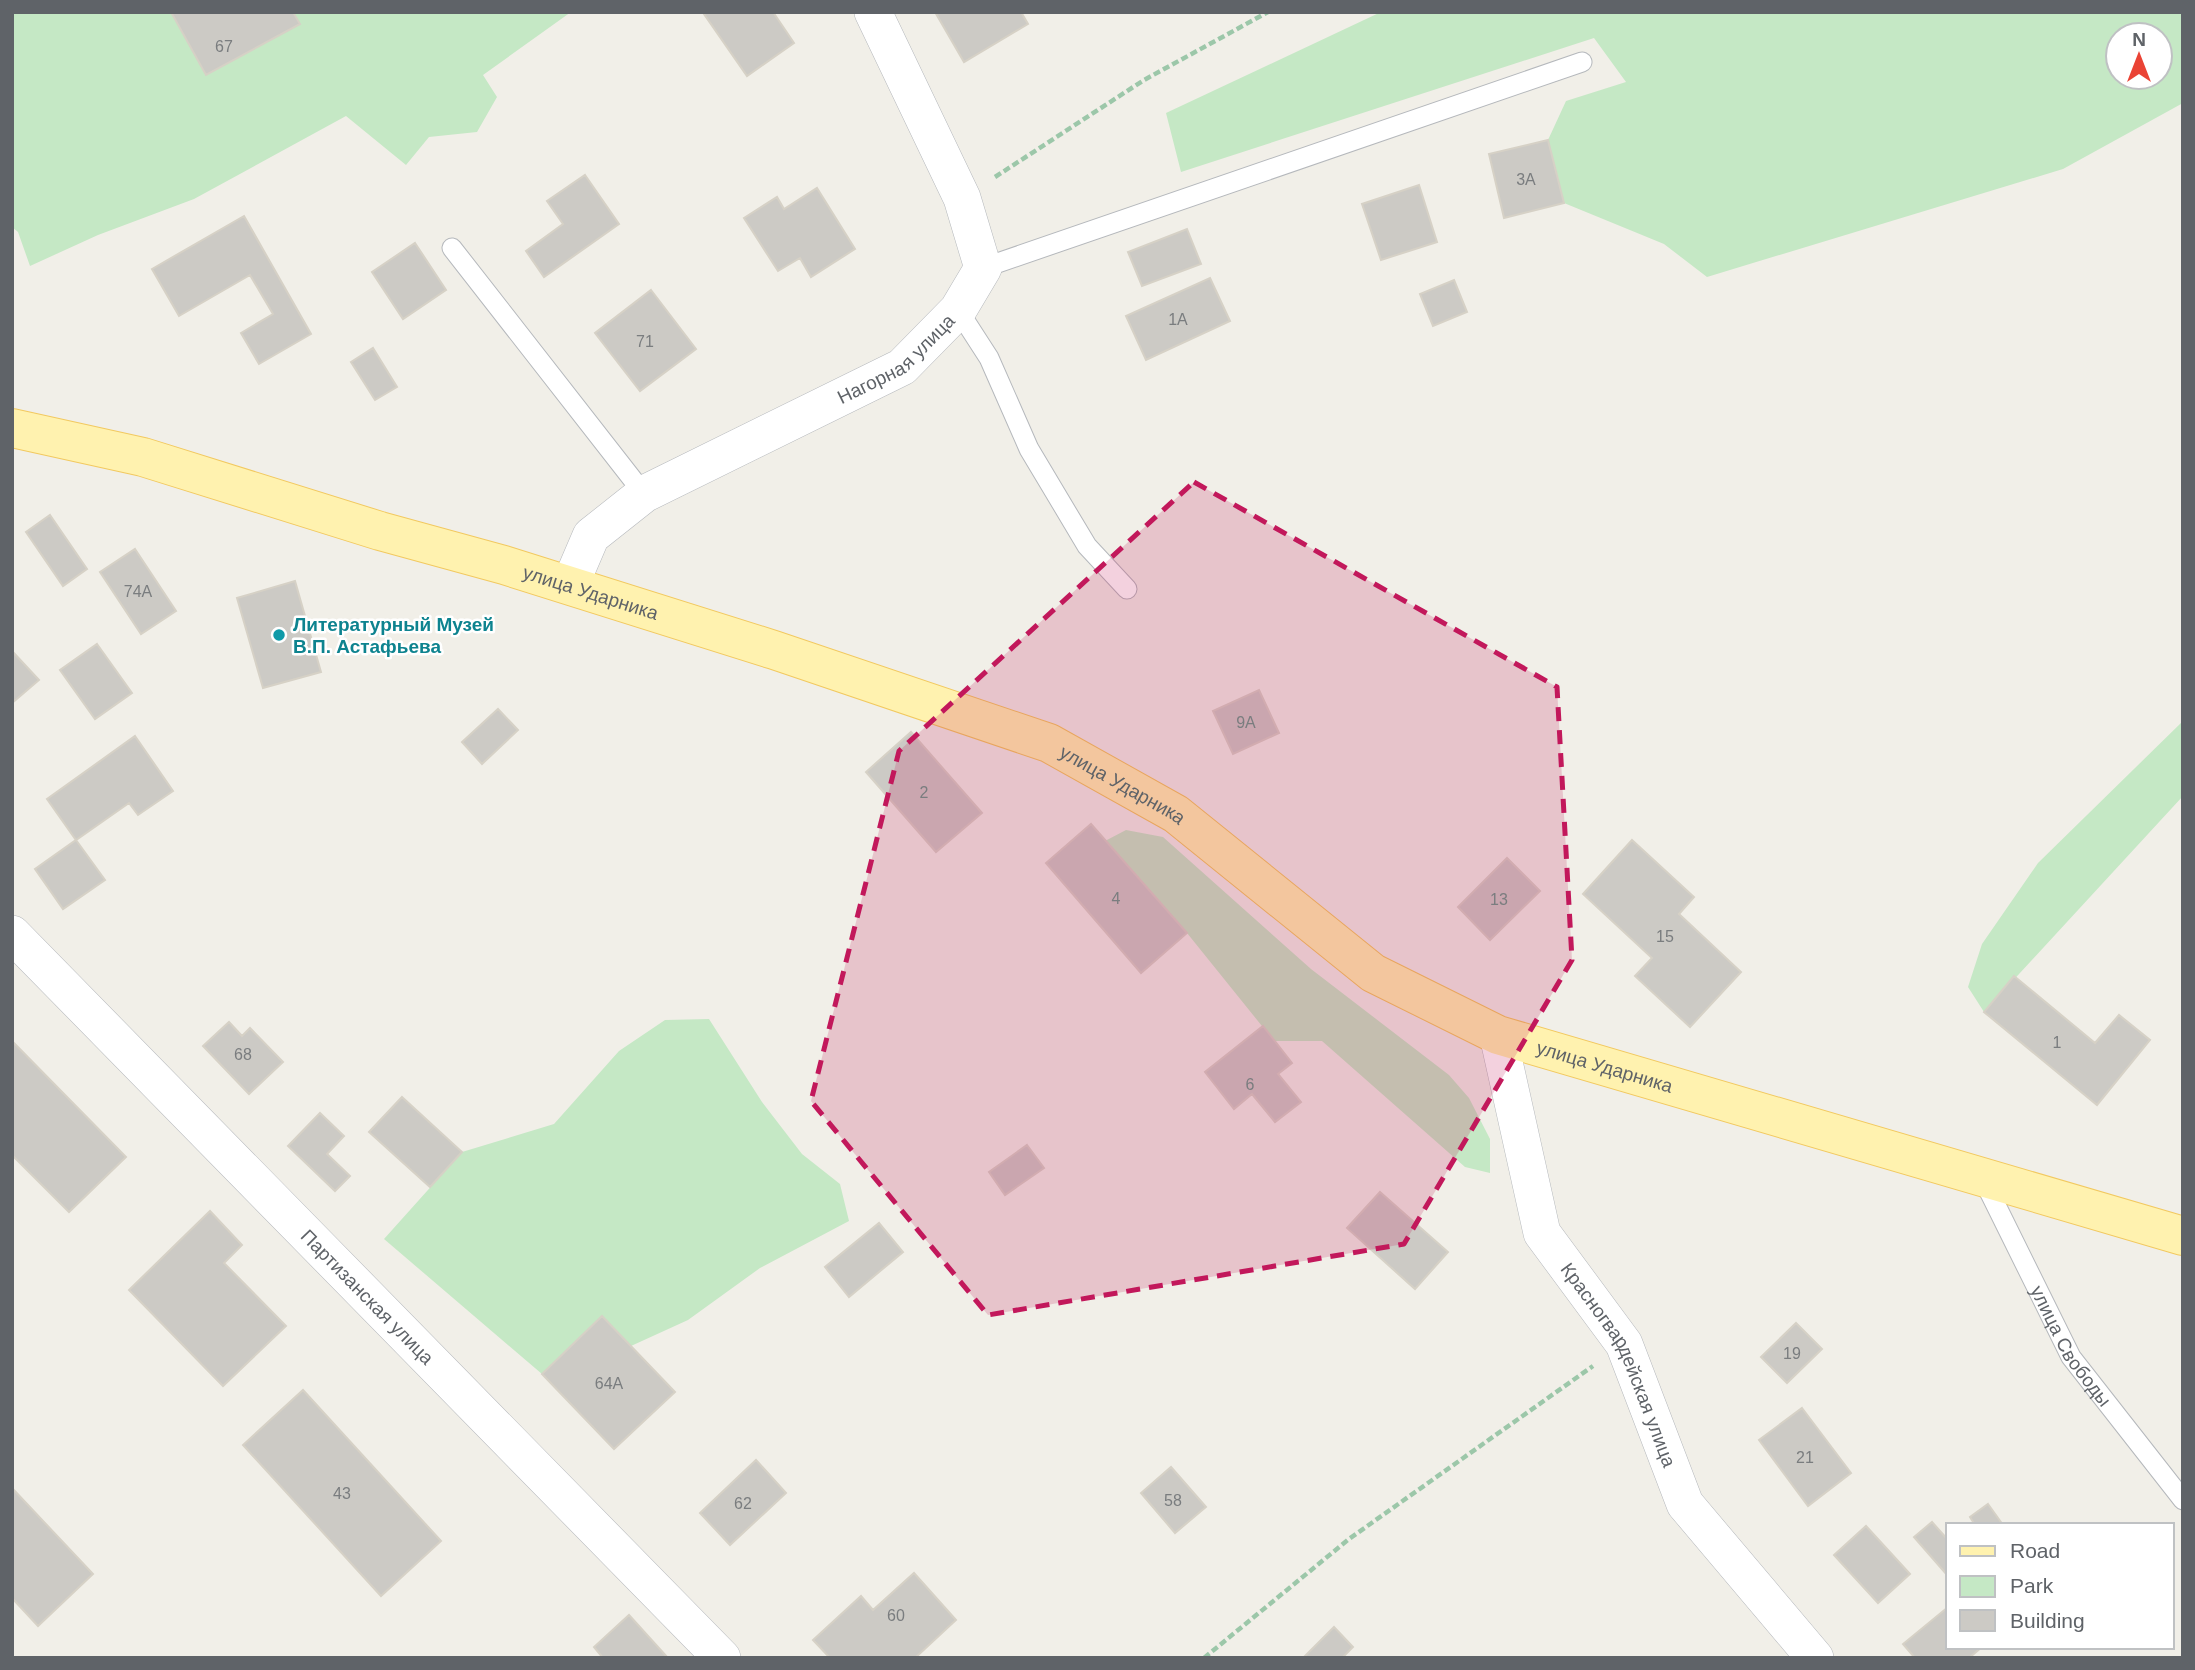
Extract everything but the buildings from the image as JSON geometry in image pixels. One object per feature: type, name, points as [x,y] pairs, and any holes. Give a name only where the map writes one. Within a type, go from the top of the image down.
[{"type":"main road","name":"улица Ударника","points":[[12,428],[143,457],[502,572],[570,585],[764,658],[1049,743],[1176,814],[1373,973],[1498,1035],[2183,1236]]},
{"type":"street","points":[[873,12],[962,198],[983,268]]},
{"type":"street","name":"Нагорная улица","points":[[570,585],[591,536],[644,494],[902,367],[958,310],[983,268]]},
{"type":"street","name":"Партизанская улица","points":[[12,934],[722,1658]]},
{"type":"street","name":"Красногвардейская улица","points":[[1498,1035],[1542,1233],[1623,1344],[1685,1504],[1815,1658]]},
{"type":"lane","points":[[983,268],[1582,62]]},
{"type":"lane","points":[[452,248],[644,494]]},
{"type":"lane","points":[[958,310],[989,358],[1029,449],[1087,546],[1127,589]]},
{"type":"lane","name":"улица Свободы","points":[[1983,1178],[2071,1357],[2183,1500]]},
{"type":"path","points":[[962,198],[1144,80],[1268,12]]},
{"type":"path","points":[[1204,1658],[1349,1539],[1623,1344]]},
{"type":"highlighted area","points":[[1194,482],[1557,687],[1572,960],[1404,1244],[988,1315],[811,1101],[899,751]]},
{"type":"green space","points":[[12,12],[571,12],[483,75],[497,97],[477,132],[429,137],[406,165],[346,116],[194,199],[98,235],[30,266],[18,232],[12,227]]},
{"type":"green space","points":[[1381,12],[2183,12],[2183,103],[2063,169],[1707,277],[1664,244],[1564,203],[1548,140],[1566,101],[1626,82],[1594,38],[1181,172],[1166,113]]},
{"type":"green space","points":[[2183,721],[2183,796],[1984,1012],[1968,987],[1982,944],[2038,863]]},
{"type":"green space","points":[[1126,830],[1163,837],[1311,969],[1449,1075],[1469,1098],[1490,1139],[1490,1173],[1465,1167],[1322,1041],[1274,1041],[1187,933],[1105,841]]},
{"type":"green space","points":[[709,1019],[762,1102],[802,1154],[840,1184],[849,1221],[760,1268],[688,1320],[631,1346],[602,1316],[542,1374],[384,1239],[462,1152],[554,1124],[619,1051],[665,1020]]},
{"type":"place","name":"Литературный Музей В.П. Астафьева","points":[[279,635]]}]
